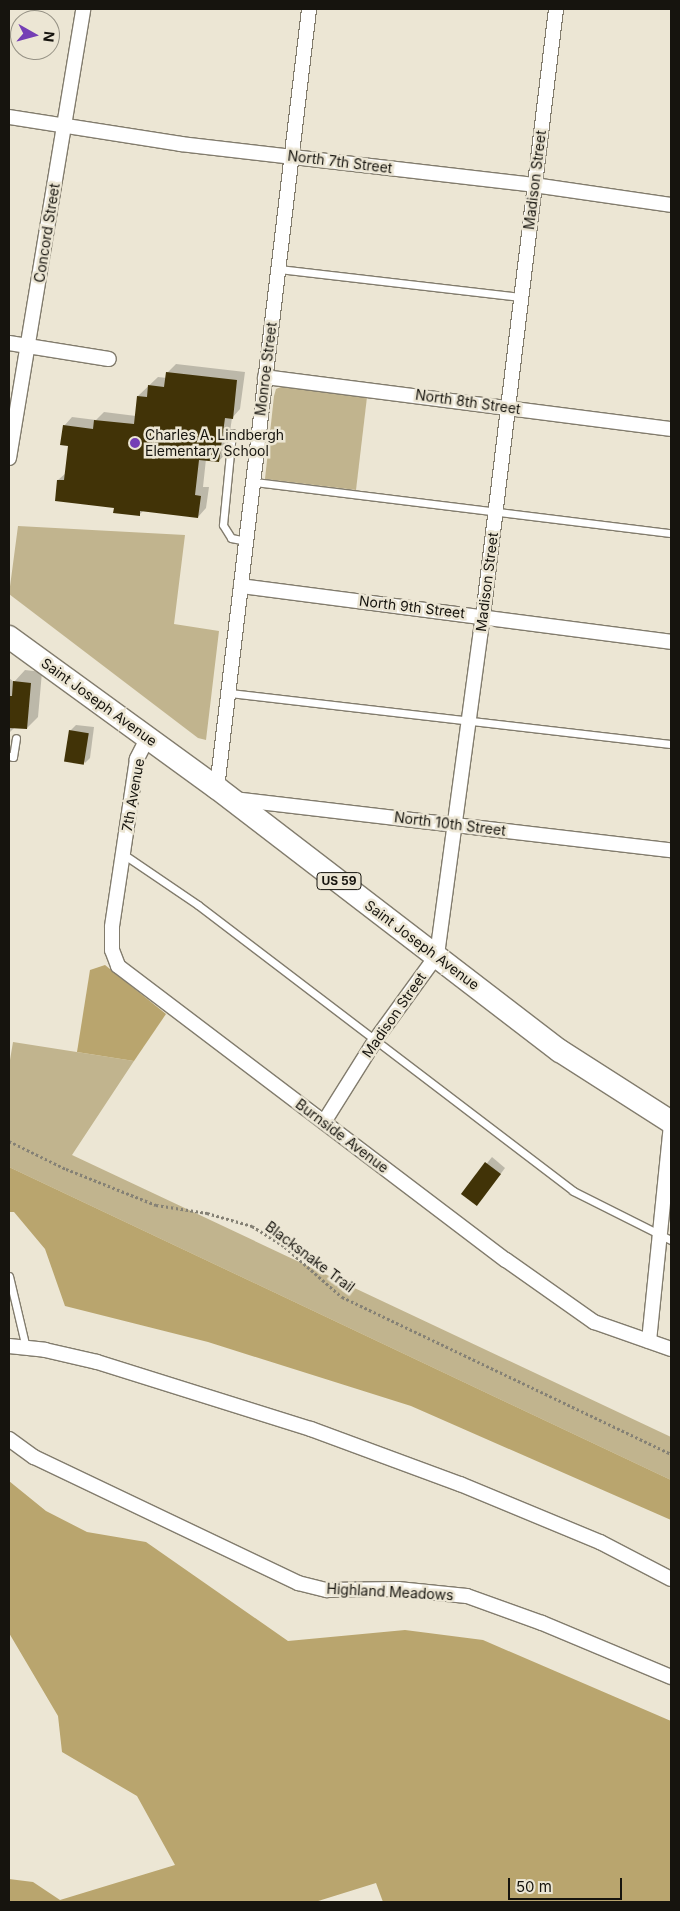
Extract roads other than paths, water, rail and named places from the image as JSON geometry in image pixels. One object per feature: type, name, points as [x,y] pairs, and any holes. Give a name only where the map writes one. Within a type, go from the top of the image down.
[{"type":"main road","name":"Saint Joseph Avenue","points":[[9,637],[148,737],[437,955],[560,1051],[671,1122]]},
{"type":"street","name":"Concord Street","points":[[9,458],[83,9]]},
{"type":"street","name":"Monroe Street","points":[[222,793],[229,692],[309,9]]},
{"type":"street","name":"Madison Street","points":[[324,1122],[376,1039],[437,955],[470,720],[556,9]]},
{"type":"street","name":"North 7th Street","points":[[9,117],[292,156],[534,184],[671,205]]},
{"type":"street","points":[[9,343],[109,359]]},
{"type":"street","name":"North 8th Street","points":[[265,377],[671,429]]},
{"type":"street","name":"North 9th Street","points":[[241,586],[483,616],[671,642]]},
{"type":"street","name":"7th Avenue","points":[[123,854],[137,759],[148,737]]},
{"type":"street","name":"North 10th Street","points":[[222,793],[456,825],[671,850]]},
{"type":"street","name":"Burnside Avenue","points":[[123,854],[112,927],[112,950],[118,966],[324,1122],[594,1322],[671,1349]]},
{"type":"street","points":[[649,1341],[666,1238],[671,1126]]},
{"type":"street","points":[[9,1346],[97,1362],[311,1429],[460,1484],[582,1535],[671,1579]]},
{"type":"street","name":"Highland Meadows","points":[[9,1439],[34,1457],[298,1583],[327,1590],[398,1590],[467,1596],[542,1623],[671,1677]]},
{"type":"lane","points":[[278,269],[521,297]]},
{"type":"lane","points":[[232,433],[223,525],[231,538],[247,541]]},
{"type":"lane","points":[[254,482],[671,533]]},
{"type":"lane","points":[[229,692],[671,744]]},
{"type":"lane","points":[[9,756],[13,757],[16,738]]},
{"type":"lane","points":[[123,854],[376,1039],[573,1191],[666,1238]]},
{"type":"lane","points":[[9,1276],[26,1348]]},
{"type":"place","name":"Charles A. Lindbergh Elementary School","points":[[135,443]]}]
